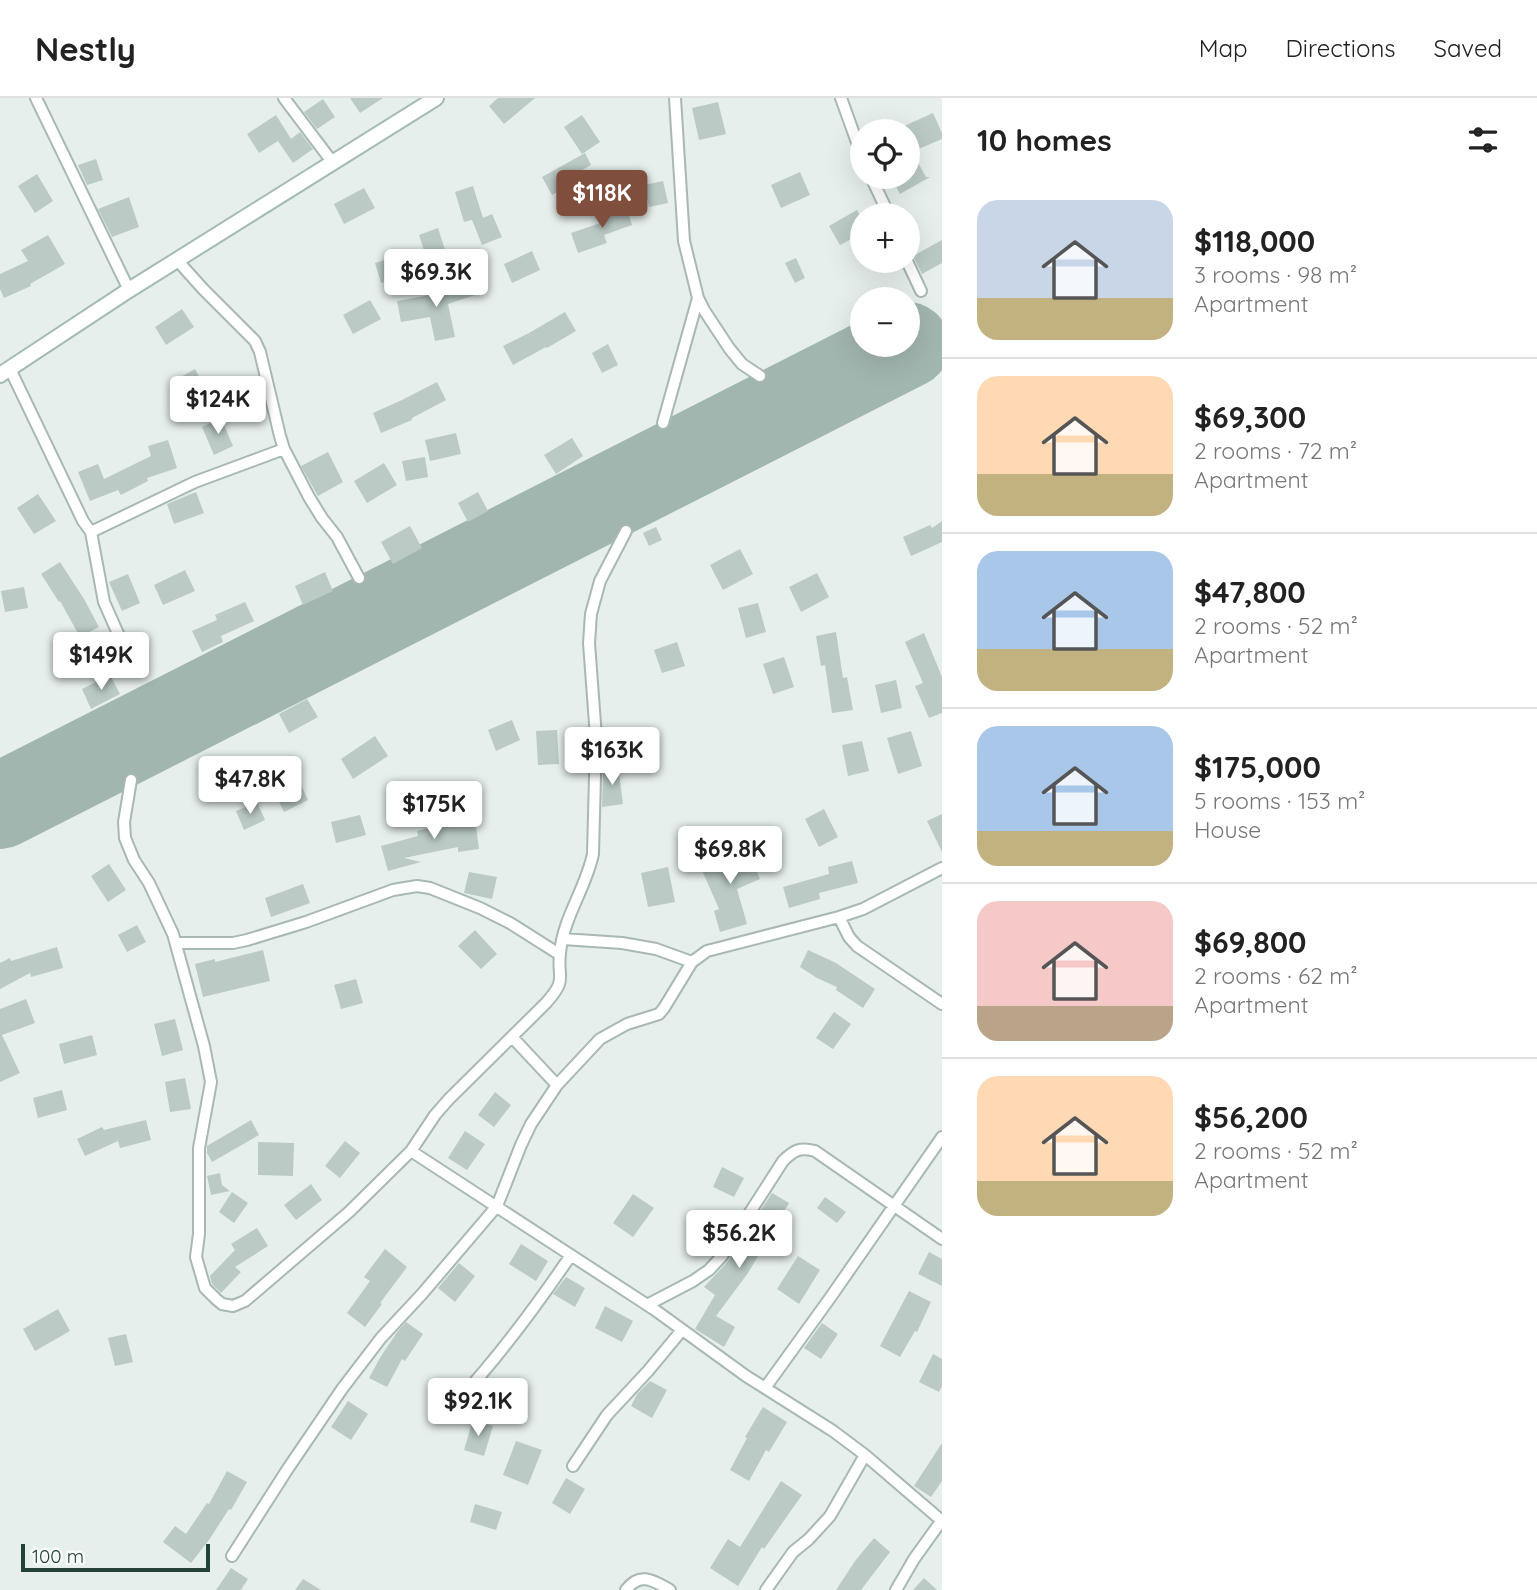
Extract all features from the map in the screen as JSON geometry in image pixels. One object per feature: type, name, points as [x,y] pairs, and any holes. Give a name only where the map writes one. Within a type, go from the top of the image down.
[{"type":"main road","points":[[5,372],[129,290],[436,98]]},
{"type":"street","points":[[36,98],[129,290]]},
{"type":"street","points":[[284,98],[333,163]]},
{"type":"street","points":[[675,98],[684,241],[698,298],[735,356],[760,376]]},
{"type":"street","points":[[841,98],[850,123]]},
{"type":"street","points":[[177,260],[255,341],[284,449],[309,497],[337,537],[359,578]]},
{"type":"street","points":[[913,273],[921,291]]},
{"type":"street","points":[[663,423],[698,298]]},
{"type":"street","points":[[5,372],[91,532],[104,602],[131,663]]},
{"type":"street","points":[[91,532],[195,482],[284,449]]},
{"type":"street","points":[[131,780],[124,822],[125,838],[134,860],[159,902],[176,943],[212,1082],[199,1148],[199,1234],[196,1257],[205,1288],[215,1300],[233,1306],[245,1301],[349,1212],[411,1151],[435,1115],[550,997],[559,984],[559,954],[569,917],[590,869],[593,854],[596,737],[589,643],[591,614],[600,581],[626,531]]},
{"type":"street","points":[[232,1556],[286,1469],[342,1389],[382,1338],[497,1206],[531,1124],[557,1085],[600,1039],[627,1024],[659,1014],[692,962],[707,951],[863,909],[942,868]]},
{"type":"street","points":[[176,943],[233,943],[247,940],[393,890],[417,886],[430,888],[480,908],[510,923],[559,954]]},
{"type":"street","points":[[839,917],[857,946],[942,1004]]},
{"type":"street","points":[[563,939],[645,947],[692,962]]},
{"type":"street","points":[[512,1037],[557,1085]]},
{"type":"street","points":[[765,1388],[942,1137]]},
{"type":"street","points":[[647,1305],[709,1270],[722,1256],[783,1161],[793,1151],[801,1148],[815,1151],[942,1239]]},
{"type":"street","points":[[411,1151],[647,1305],[729,1365],[833,1431],[942,1521],[896,1590]]},
{"type":"street","points":[[455,1404],[483,1374],[534,1309],[571,1255]]},
{"type":"street","points":[[573,1466],[607,1415],[682,1330]]},
{"type":"street","points":[[766,1590],[793,1552],[830,1516],[865,1455]]},
{"type":"street","points":[[626,1590],[636,1580],[645,1579],[670,1590]]},
{"type":"building","points":[[350,98],[383,98],[360,113]]},
{"type":"building","points":[[498,98],[535,98],[504,124],[489,106]]},
{"type":"building","points":[[323,99],[335,117],[317,129],[304,112]]},
{"type":"building","points":[[718,102],[726,134],[699,140],[692,108]]},
{"type":"building","points":[[933,113],[942,139],[920,148],[920,119]]},
{"type":"building","points":[[276,115],[291,139],[300,132],[313,149],[293,163],[278,141],[259,153],[247,134]]},
{"type":"building","points":[[582,115],[600,142],[582,154],[564,127]]},
{"type":"building","points":[[585,153],[591,165],[573,175],[577,181],[552,195],[542,177]]},
{"type":"building","points":[[96,159],[103,180],[87,185],[78,165]]},
{"type":"building","points":[[920,166],[926,177],[930,177],[920,183]]},
{"type":"building","points":[[800,172],[810,195],[781,208],[771,185]]},
{"type":"building","points":[[37,174],[53,201],[35,213],[18,186]]},
{"type":"building","points":[[663,181],[668,203],[649,207],[644,185]]},
{"type":"building","points":[[473,186],[483,218],[492,214],[502,237],[482,245],[472,220],[464,222],[455,192]]},
{"type":"building","points":[[364,188],[375,208],[344,224],[334,204]]},
{"type":"building","points":[[129,197],[139,227],[112,237],[98,209]]},
{"type":"building","points":[[626,205],[632,225],[604,235],[607,243],[578,253],[571,233],[606,221],[604,213]]},
{"type":"building","points":[[850,214],[850,240],[840,245],[829,226]]},
{"type":"building","points":[[438,228],[447,256],[428,263],[419,235]]},
{"type":"building","points":[[48,235],[65,264],[30,284],[31,286],[4,298],[0,289],[0,274],[28,261],[21,250]]},
{"type":"building","points":[[942,240],[942,263],[922,274],[920,252]]},
{"type":"building","points":[[532,251],[540,270],[512,283],[504,264]]},
{"type":"building","points":[[404,254],[410,274],[381,283],[375,263]]},
{"type":"building","points":[[796,258],[805,278],[795,283],[785,263]]},
{"type":"building","points":[[470,280],[475,295],[448,304],[455,337],[435,341],[430,317],[401,322],[397,301],[452,291],[451,287]]},
{"type":"building","points":[[370,300],[381,319],[353,334],[343,315]]},
{"type":"building","points":[[182,309],[194,327],[166,345],[155,327]]},
{"type":"building","points":[[565,312],[576,331],[513,365],[503,346]]},
{"type":"building","points":[[608,344],[618,365],[602,373],[592,353]]},
{"type":"building","points":[[195,369],[210,397],[191,407],[177,379]]},
{"type":"building","points":[[437,382],[446,400],[412,420],[381,433],[373,413]]},
{"type":"building","points":[[221,418],[233,446],[214,455],[202,427]]},
{"type":"building","points":[[456,433],[461,454],[430,461],[425,440]]},
{"type":"building","points":[[572,438],[583,456],[556,474],[544,455]]},
{"type":"building","points":[[168,440],[177,468],[147,478],[148,481],[121,495],[118,490],[90,501],[78,472],[98,464],[104,479],[151,456],[148,446]]},
{"type":"building","points":[[328,452],[343,482],[318,496],[301,466]]},
{"type":"building","points":[[425,457],[428,477],[406,481],[402,461]]},
{"type":"building","points":[[384,463],[397,485],[367,503],[354,481]]},
{"type":"building","points":[[196,492],[204,513],[174,524],[167,504]]},
{"type":"building","points":[[478,492],[488,511],[468,522],[458,503]]},
{"type":"building","points":[[38,494],[56,521],[34,534],[17,508]]},
{"type":"building","points":[[942,521],[942,542],[911,556],[903,537],[930,525],[932,528]]},
{"type":"building","points":[[410,526],[422,548],[393,564],[381,542]]},
{"type":"building","points":[[656,527],[662,540],[649,546],[643,533]]},
{"type":"building","points":[[740,549],[753,574],[723,590],[710,565]]},
{"type":"building","points":[[60,562],[99,627],[80,637],[41,574]]},
{"type":"building","points":[[185,570],[195,591],[163,605],[154,585]]},
{"type":"building","points":[[325,572],[333,591],[303,605],[295,586]]},
{"type":"building","points":[[817,573],[829,597],[801,612],[789,587]]},
{"type":"building","points":[[128,574],[140,603],[122,611],[109,582]]},
{"type":"building","points":[[24,587],[28,608],[5,612],[1,591]]},
{"type":"building","points":[[245,602],[254,621],[221,636],[223,642],[202,652],[192,631],[217,620],[215,615]]},
{"type":"building","points":[[758,603],[766,632],[746,638],[738,608]]},
{"type":"building","points":[[836,632],[843,678],[847,677],[853,710],[832,713],[825,665],[821,666],[816,636]]},
{"type":"building","points":[[924,633],[942,677],[942,713],[929,718],[915,686],[923,683],[905,642]]},
{"type":"building","points":[[677,642],[685,666],[662,673],[654,650]]},
{"type":"building","points":[[784,657],[794,687],[773,694],[763,664]]},
{"type":"building","points":[[110,675],[120,694],[91,709],[82,689]]},
{"type":"building","points":[[896,680],[902,708],[881,713],[875,685]]},
{"type":"building","points":[[307,699],[318,717],[289,733],[279,714]]},
{"type":"building","points":[[512,720],[520,740],[496,751],[488,730]]},
{"type":"building","points":[[557,730],[559,764],[538,765],[536,731]]},
{"type":"building","points":[[911,731],[922,766],[898,774],[887,738]]},
{"type":"building","points":[[375,736],[388,756],[353,779],[341,759]]},
{"type":"building","points":[[862,741],[869,771],[848,776],[842,745]]},
{"type":"building","points":[[618,766],[623,804],[602,807],[603,768]]},
{"type":"building","points":[[299,781],[308,800],[284,812],[275,794]]},
{"type":"building","points":[[257,802],[265,820],[244,830],[236,811]]},
{"type":"building","points":[[824,809],[838,837],[819,847],[805,819]]},
{"type":"building","points":[[474,811],[479,849],[458,852],[458,847],[404,858],[421,862],[388,871],[381,846],[418,836],[417,831],[454,822],[453,813]]},
{"type":"building","points":[[942,814],[942,852],[927,821]]},
{"type":"building","points":[[360,815],[366,835],[336,843],[331,822]]},
{"type":"building","points":[[746,846],[760,879],[737,889],[747,924],[720,932],[714,911],[719,909],[701,868]]},
{"type":"building","points":[[852,861],[858,883],[819,893],[820,899],[789,908],[783,887],[829,874],[828,867]]},
{"type":"building","points":[[109,864],[126,890],[108,902],[91,876]]},
{"type":"building","points":[[668,867],[675,902],[648,907],[641,873]]},
{"type":"building","points":[[469,872],[497,877],[492,899],[464,893]]},
{"type":"building","points":[[303,884],[310,903],[271,917],[265,898]]},
{"type":"building","points":[[137,925],[146,942],[127,952],[118,935]]},
{"type":"building","points":[[475,930],[497,954],[481,969],[458,946]]},
{"type":"building","points":[[57,947],[63,968],[31,977],[30,973],[0,989],[0,963],[10,958],[11,961]]},
{"type":"building","points":[[263,950],[270,981],[203,997],[195,964]]},
{"type":"building","points":[[808,950],[836,963],[875,989],[863,1008],[836,990],[837,987],[800,967]]},
{"type":"building","points":[[356,979],[363,1003],[341,1009],[334,985]]},
{"type":"building","points":[[26,999],[35,1023],[2,1035],[20,1073],[0,1082],[0,1009]]},
{"type":"building","points":[[834,1012],[851,1024],[833,1049],[816,1038]]},
{"type":"building","points":[[175,1019],[183,1050],[162,1056],[154,1024]]},
{"type":"building","points":[[92,1035],[97,1055],[64,1064],[59,1044]]},
{"type":"building","points":[[185,1078],[191,1109],[170,1112],[165,1082]]},
{"type":"building","points":[[62,1090],[67,1110],[38,1118],[33,1098]]},
{"type":"building","points":[[495,1092],[511,1105],[494,1127],[478,1115]]},
{"type":"building","points":[[146,1120],[151,1140],[120,1148],[118,1141],[85,1156],[77,1139],[102,1127],[104,1130]]},
{"type":"building","points":[[251,1120],[259,1135],[212,1162],[207,1146]]},
{"type":"building","points":[[465,1131],[485,1144],[467,1170],[448,1158]]},
{"type":"building","points":[[345,1141],[360,1153],[340,1178],[325,1166]]},
{"type":"building","points":[[258,1142],[294,1143],[293,1176],[258,1175]]},
{"type":"building","points":[[722,1167],[744,1178],[734,1197],[713,1187]]},
{"type":"building","points":[[220,1173],[222,1185],[230,1191],[211,1195],[207,1176]]},
{"type":"building","points":[[311,1184],[322,1200],[296,1220],[284,1205]]},
{"type":"building","points":[[232,1192],[248,1203],[234,1223],[219,1212]]},
{"type":"building","points":[[772,1193],[789,1203],[748,1273],[716,1316],[735,1327],[724,1347],[695,1329],[715,1295],[704,1287],[729,1260]]},
{"type":"building","points":[[633,1194],[654,1208],[633,1237],[613,1223]]},
{"type":"building","points":[[825,1197],[846,1212],[837,1223],[817,1208]]},
{"type":"building","points":[[257,1228],[268,1246],[235,1267],[241,1272],[221,1293],[212,1284],[210,1276],[235,1250],[231,1244]]},
{"type":"building","points":[[521,1244],[548,1261],[536,1281],[509,1264]]},
{"type":"building","points":[[385,1249],[407,1267],[365,1327],[347,1313],[370,1281],[364,1277]]},
{"type":"building","points":[[929,1252],[942,1259],[942,1286],[918,1274]]},
{"type":"building","points":[[798,1256],[820,1270],[799,1304],[777,1289]]},
{"type":"building","points":[[459,1263],[475,1276],[455,1302],[438,1288]]},
{"type":"building","points":[[566,1277],[585,1288],[575,1307],[553,1294]]},
{"type":"building","points":[[909,1291],[931,1302],[917,1332],[915,1331],[900,1357],[880,1346]]},
{"type":"building","points":[[605,1306],[633,1321],[622,1342],[595,1328]]},
{"type":"building","points":[[58,1309],[70,1331],[35,1351],[23,1329]]},
{"type":"building","points":[[406,1322],[423,1334],[405,1361],[402,1359],[387,1387],[369,1378],[381,1356]]},
{"type":"building","points":[[822,1323],[838,1334],[821,1359],[804,1348]]},
{"type":"building","points":[[126,1334],[133,1362],[115,1366],[108,1338]]},
{"type":"building","points":[[933,1354],[942,1359],[942,1386],[939,1392],[919,1382]]},
{"type":"building","points":[[650,1381],[667,1390],[652,1418],[631,1406],[637,1394]]},
{"type":"building","points":[[348,1401],[368,1414],[351,1440],[331,1427]]},
{"type":"building","points":[[763,1407],[787,1422],[769,1452],[766,1450],[749,1481],[730,1470]]},
{"type":"building","points":[[473,1420],[493,1426],[484,1456],[464,1450]]},
{"type":"building","points":[[516,1441],[542,1450],[528,1485],[503,1475]]},
{"type":"building","points":[[942,1443],[942,1481],[931,1497],[914,1486]]},
{"type":"building","points":[[227,1471],[247,1482],[231,1510],[229,1509],[191,1563],[163,1542],[175,1526],[186,1534],[207,1503],[209,1504]]},
{"type":"building","points":[[566,1478],[585,1489],[570,1514],[552,1503]]},
{"type":"building","points":[[781,1481],[802,1495],[764,1549],[762,1547],[738,1586],[710,1568],[728,1539],[740,1547]]},
{"type":"building","points":[[475,1504],[502,1512],[496,1530],[470,1522]]},
{"type":"building","points":[[874,1538],[890,1552],[861,1590],[836,1590],[855,1561]]},
{"type":"building","points":[[231,1568],[248,1579],[241,1590],[216,1590]]},
{"type":"building","points":[[924,1578],[937,1590],[913,1590]]},
{"type":"building","points":[[303,1579],[321,1590],[295,1590]]},
{"type":"runway","points":[[0,806],[883,357]]}]
